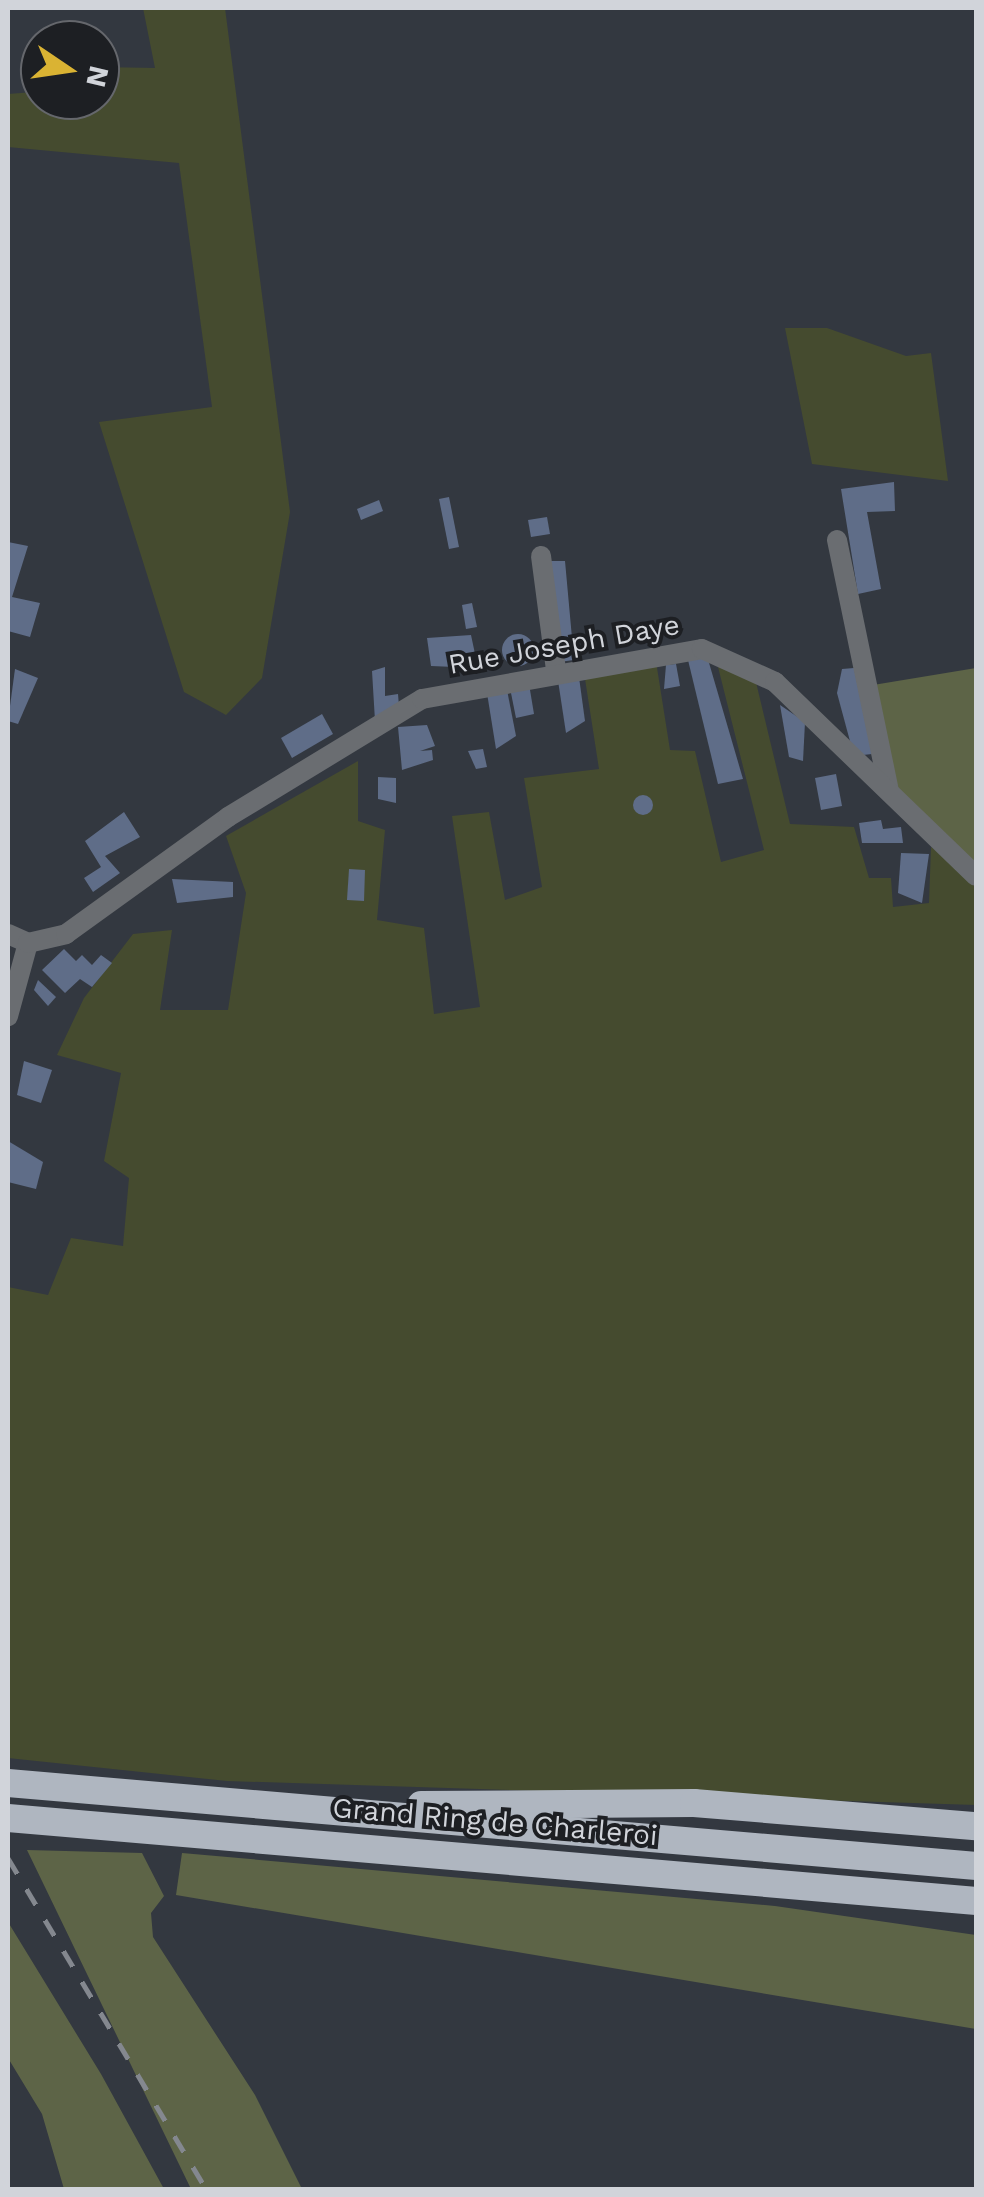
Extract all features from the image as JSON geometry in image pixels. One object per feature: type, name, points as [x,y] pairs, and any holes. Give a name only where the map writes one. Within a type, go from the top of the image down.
[{"type":"highway","name":"Grand Ring de Charleroi","points":[[8,1784],[390,1813],[976,1866]]},
{"type":"highway","points":[[390,1813],[444,1799],[586,1801],[976,1826]]},
{"type":"highway","name":"Grand Ring de Charleroi","points":[[8,1818],[976,1901]]},
{"type":"street","points":[[837,540],[889,792]]},
{"type":"street","points":[[542,556],[556,670]]},
{"type":"street","name":"Rue Joseph Daye","points":[[28,943],[66,934],[228,816],[422,699],[556,670],[702,649],[738,658],[889,792],[976,876]]},
{"type":"street","points":[[8,934],[28,943],[8,1016]]},
{"type":"green space","points":[[143,8],[225,8],[290,512],[262,678],[226,715],[184,692],[99,422],[212,407],[179,163],[8,147],[8,94],[20,93],[20,120],[120,120],[120,67],[155,68]]},
{"type":"green space","points":[[785,328],[827,328],[906,356],[931,353],[948,481],[812,464]]},
{"type":"green space","points":[[655,655],[670,750],[695,751],[721,862],[764,850],[716,659],[755,678],[790,824],[854,827],[869,878],[891,878],[893,907],[929,903],[931,847],[976,878],[976,1805],[227,1781],[8,1758],[8,1287],[48,1295],[71,1238],[123,1246],[129,1178],[104,1161],[121,1073],[57,1055],[84,998],[133,934],[172,930],[160,1010],[228,1010],[246,893],[226,836],[358,761],[358,821],[385,830],[377,920],[424,928],[434,1014],[480,1007],[452,816],[489,812],[505,900],[542,887],[524,778],[599,769],[583,666]]},
{"type":"green space","points":[[976,668],[976,873],[889,792],[867,686]]},
{"type":"green space","points":[[27,1850],[142,1853],[164,1896],[151,1913],[153,1937],[255,2095],[302,2189],[191,2189]]},
{"type":"green space","points":[[182,1853],[775,1906],[976,1935],[976,2029],[176,1895]]},
{"type":"green space","points":[[8,1922],[101,2074],[164,2189],[64,2189],[42,2114],[8,2058]]},
{"type":"building","points":[[894,482],[895,511],[867,512],[881,589],[858,594],[841,489]]},
{"type":"building","points":[[449,497],[459,547],[449,549],[439,499]]},
{"type":"building","points":[[379,500],[383,511],[361,520],[357,509]]},
{"type":"building","points":[[547,517],[550,534],[531,537],[528,520]]},
{"type":"building","points":[[8,542],[28,546],[12,597],[40,603],[30,637],[8,631]]},
{"type":"building","points":[[550,561],[565,561],[574,660],[559,662]]},
{"type":"building","points":[[472,603],[477,627],[466,629],[462,605]]},
{"type":"building","points":[[518,634],[530,638],[534,650],[530,662],[518,666],[506,662],[502,650],[506,638]]},
{"type":"building","points":[[471,635],[478,668],[431,666],[427,638]]},
{"type":"building","points":[[707,656],[743,779],[718,784],[688,660]]},
{"type":"building","points":[[676,664],[680,686],[664,689],[666,665]]},
{"type":"building","points":[[385,667],[385,696],[398,694],[399,706],[375,721],[372,671]]},
{"type":"building","points":[[854,668],[872,754],[854,756],[837,693],[842,669]]},
{"type":"building","points":[[15,669],[38,678],[18,724],[8,721]]},
{"type":"building","points":[[578,670],[585,721],[566,733],[557,674]]},
{"type":"building","points":[[529,684],[534,714],[516,718],[510,688]]},
{"type":"building","points":[[507,690],[516,736],[496,749],[487,693]]},
{"type":"building","points":[[780,705],[805,722],[803,761],[789,757]]},
{"type":"building","points":[[322,714],[333,734],[292,758],[281,738]]},
{"type":"building","points":[[427,725],[435,746],[420,751],[432,750],[433,760],[402,770],[398,727]]},
{"type":"building","points":[[483,749],[487,767],[476,769],[468,751]]},
{"type":"building","points":[[836,774],[842,806],[821,810],[815,778]]},
{"type":"building","points":[[378,777],[396,778],[396,803],[378,799]]},
{"type":"building","points":[[643,795],[653,805],[643,815],[633,805]]},
{"type":"building","points":[[124,812],[140,837],[105,856],[120,873],[93,892],[84,878],[101,867],[85,841]]},
{"type":"building","points":[[881,820],[883,829],[901,827],[903,843],[862,843],[859,823]]},
{"type":"building","points":[[901,853],[929,854],[922,903],[898,893]]},
{"type":"building","points":[[349,869],[365,870],[364,901],[347,900]]},
{"type":"building","points":[[172,879],[233,882],[233,897],[177,903]]},
{"type":"building","points":[[64,949],[76,961],[82,955],[92,965],[101,955],[112,963],[92,987],[80,979],[65,993],[42,970]]},
{"type":"building","points":[[38,980],[56,997],[48,1006],[34,990]]},
{"type":"building","points":[[24,1061],[52,1070],[41,1103],[17,1095]]},
{"type":"building","points":[[8,1141],[43,1162],[36,1189],[8,1182]]},
{"type":"railway","points":[[8,1858],[207,2190]]}]
